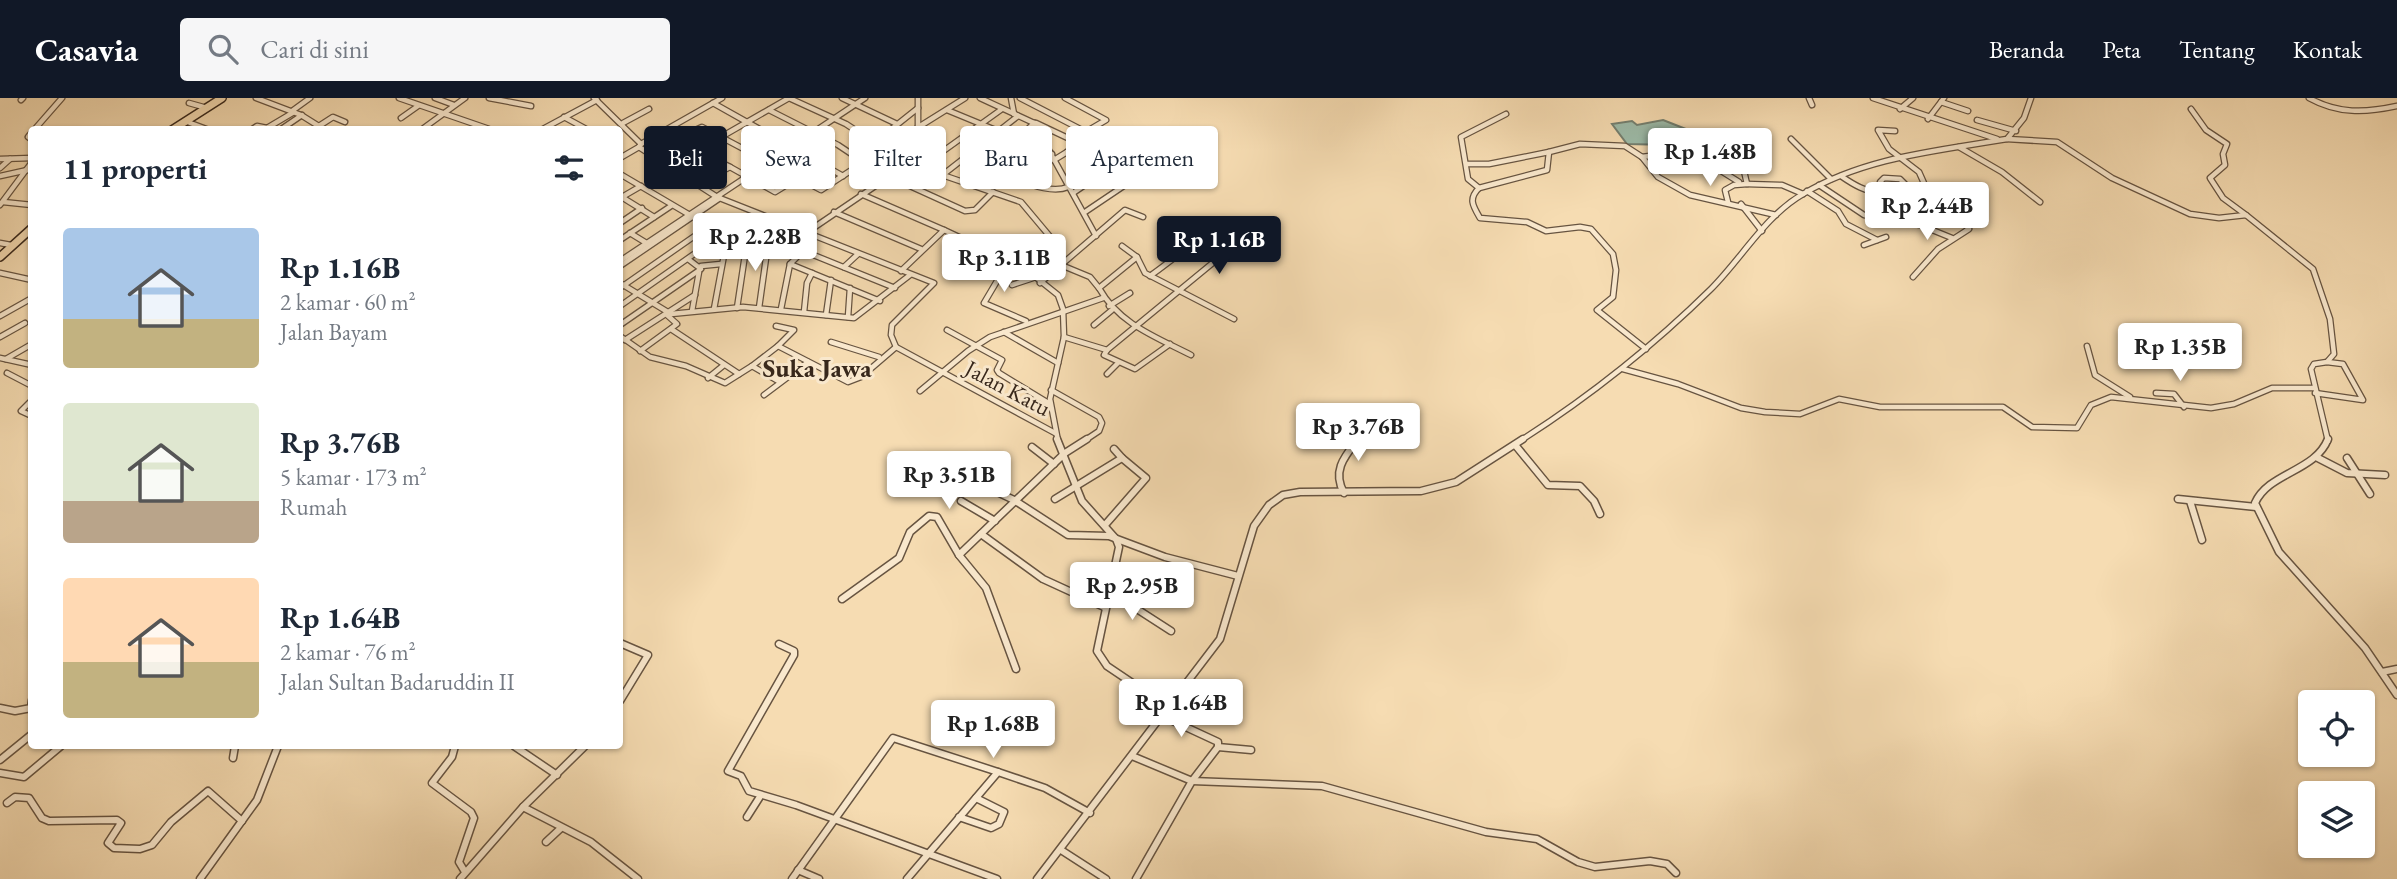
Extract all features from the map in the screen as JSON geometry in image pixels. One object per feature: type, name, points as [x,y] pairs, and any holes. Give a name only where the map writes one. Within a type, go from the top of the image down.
[{"type":"highway","points":[[178,126],[222,98]]},
{"type":"highway","points":[[0,257],[28,231]]},
{"type":"street","points":[[37,126],[62,98]]},
{"type":"street","points":[[256,98],[302,115],[318,126],[333,117],[345,122]]},
{"type":"street","points":[[269,126],[310,98]]},
{"type":"street","points":[[399,98],[481,126]]},
{"type":"street","points":[[435,98],[454,105]]},
{"type":"street","points":[[426,126],[465,98]]},
{"type":"street","points":[[489,98],[531,106]]},
{"type":"street","points":[[673,126],[722,98]]},
{"type":"street","points":[[727,133],[789,98],[849,127]]},
{"type":"street","points":[[842,98],[897,124]]},
{"type":"street","points":[[822,126],[865,98]]},
{"type":"street","points":[[917,126],[918,98]]},
{"type":"street","points":[[920,126],[965,98]]},
{"type":"street","points":[[980,98],[1066,138]]},
{"type":"street","points":[[1016,115],[1011,100],[1019,98],[1074,126]]},
{"type":"street","points":[[1065,98],[1106,119],[1095,126]]},
{"type":"street","points":[[1810,98],[1812,105]]},
{"type":"street","points":[[1873,98],[1928,119],[2003,139],[2016,131],[2031,98]]},
{"type":"street","points":[[1900,109],[1913,98]]},
{"type":"street","points":[[2309,98],[2331,109],[2359,113],[2397,106]]},
{"type":"street","points":[[549,126],[596,99],[623,122],[644,149]]},
{"type":"street","points":[[1928,119],[1943,100],[1968,111]]},
{"type":"street","points":[[189,103],[207,108]]},
{"type":"street","points":[[713,103],[750,126]]},
{"type":"street","points":[[401,118],[418,106]]},
{"type":"street","points":[[895,126],[918,108]]},
{"type":"street","points":[[2191,108],[2206,130],[2227,144],[2223,154],[2225,165],[2210,178],[2224,198],[2313,270],[2332,337],[2334,354],[2326,362]]},
{"type":"street","points":[[623,122],[649,109]]},
{"type":"street","points":[[946,149],[1002,109]]},
{"type":"street","points":[[769,110],[801,126]]},
{"type":"street","points":[[947,110],[987,126]]},
{"type":"street","points":[[1479,188],[1468,178],[1461,137],[1506,114]]},
{"type":"street","points":[[286,126],[302,115]]},
{"type":"street","points":[[1004,126],[1016,115]]},
{"type":"street","points":[[564,117],[581,126]]},
{"type":"street","points":[[1977,120],[2016,131]]},
{"type":"street","points":[[185,121],[198,126]]},
{"type":"street","points":[[1029,126],[1035,123]]},
{"type":"street","points":[[1895,131],[1878,130],[1883,142],[1919,173],[1931,199],[1960,218],[1968,227],[1966,233],[1952,238],[1938,248],[1913,277]]},
{"type":"street","points":[[1969,131],[1972,140],[1969,143]]},
{"type":"street","points":[[1791,139],[1831,179]]},
{"type":"street","points":[[1037,879],[1090,813],[1220,639],[1260,513],[1276,499],[1300,492],[1344,493],[1442,488],[1516,446],[1623,369],[1689,312],[1776,215],[1805,192],[1831,179],[1898,156],[2003,139],[2057,142],[2112,178],[2190,214],[2219,218],[2246,215]]},
{"type":"street","points":[[623,156],[644,143]]},
{"type":"street","points":[[1467,164],[1496,165],[1527,154],[1549,152],[1580,144],[1629,147],[1642,157],[1654,173],[1673,187],[1704,200],[1728,202],[1776,215]]},
{"type":"street","points":[[1958,146],[2002,172],[2040,201]]},
{"type":"street","points":[[1642,157],[1707,148],[1711,150],[1709,155],[1715,167],[1739,182],[1782,185],[1805,192],[1838,211],[1846,224],[1877,240]]},
{"type":"street","points":[[1739,149],[1747,184]]},
{"type":"street","points":[[1549,152],[1550,165],[1547,170],[1479,188],[1473,194],[1472,204],[1480,218],[1527,222],[1546,231],[1584,227],[1596,233],[1613,254],[1616,270],[1613,297],[1597,310],[1646,349]]},
{"type":"street","points":[[1054,160],[1066,153]]},
{"type":"street","points":[[1052,154],[1066,183]]},
{"type":"street","points":[[0,159],[28,160]]},
{"type":"street","points":[[0,168],[10,159]]},
{"type":"street","points":[[727,166],[741,173]]},
{"type":"street","points":[[0,176],[28,169]]},
{"type":"street","points":[[2,204],[28,170]]},
{"type":"street","points":[[835,172],[843,176]]},
{"type":"street","points":[[835,181],[849,172]]},
{"type":"street","points":[[623,176],[671,206],[726,234],[769,237],[895,288]]},
{"type":"street","points":[[1841,176],[1856,186],[1877,194],[1882,193],[1880,182],[1884,178],[1900,179],[1906,185]]},
{"type":"street","points":[[946,179],[993,192],[1027,206],[1052,239],[1052,247],[1040,262],[1033,278],[1012,285]]},
{"type":"street","points":[[623,261],[741,180]]},
{"type":"street","points":[[1728,202],[1724,190],[1739,182]]},
{"type":"street","points":[[1819,185],[1859,213],[1896,223],[1926,224],[1952,238]]},
{"type":"street","points":[[623,195],[641,186]]},
{"type":"street","points":[[1042,189],[1059,191],[1066,188]]},
{"type":"street","points":[[703,189],[784,225],[934,283],[892,325],[890,331],[896,347],[879,357],[852,383],[778,346]]},
{"type":"street","points":[[806,233],[868,189]]},
{"type":"street","points":[[917,189],[965,211],[975,210],[993,192]]},
{"type":"street","points":[[1070,189],[1085,212],[1096,236]]},
{"type":"street","points":[[1073,193],[1079,189]]},
{"type":"street","points":[[1085,212],[1119,189]]},
{"type":"street","points":[[861,194],[1010,258],[1040,262]]},
{"type":"street","points":[[623,197],[654,217]]},
{"type":"street","points":[[623,204],[628,200]]},
{"type":"street","points":[[2,204],[28,205]]},
{"type":"street","points":[[1741,205],[1762,231]]},
{"type":"street","points":[[623,238],[671,206]]},
{"type":"street","points":[[623,221],[642,208]]},
{"type":"street","points":[[1040,283],[1125,211],[1143,217]]},
{"type":"street","points":[[834,212],[921,249]]},
{"type":"street","points":[[759,308],[769,237],[784,225]]},
{"type":"street","points":[[623,284],[709,226]]},
{"type":"street","points":[[901,271],[921,249],[944,230]]},
{"type":"street","points":[[630,233],[648,244]]},
{"type":"street","points":[[623,304],[726,234]]},
{"type":"street","points":[[715,309],[726,234]]},
{"type":"street","points":[[737,308],[748,235]]},
{"type":"street","points":[[1864,245],[1886,237]]},
{"type":"street","points":[[1150,276],[1197,244],[1212,245],[1226,252],[1240,254],[1257,240]]},
{"type":"street","points":[[0,243],[11,245]]},
{"type":"street","points":[[1122,246],[1137,257],[1143,270],[1150,276],[1234,319]]},
{"type":"street","points":[[780,309],[790,264],[803,251]]},
{"type":"street","points":[[1170,344],[1139,368],[1129,368],[1104,355],[1226,252]]},
{"type":"street","points":[[844,267],[858,254]]},
{"type":"street","points":[[667,255],[681,264]]},
{"type":"street","points":[[1099,288],[1137,257]]},
{"type":"street","points":[[1010,258],[984,303],[1026,321]]},
{"type":"street","points":[[688,259],[700,269]]},
{"type":"street","points":[[623,323],[700,269],[721,264]]},
{"type":"street","points":[[790,264],[880,301]]},
{"type":"street","points":[[1061,265],[1090,277],[1110,308],[1120,318],[1191,355]]},
{"type":"street","points":[[692,311],[700,269]]},
{"type":"street","points":[[804,312],[807,283],[812,273]]},
{"type":"street","points":[[0,274],[28,279]]},
{"type":"street","points":[[665,312],[677,315],[715,309],[759,308],[859,317],[910,275]]},
{"type":"street","points":[[1033,278],[1058,295],[1063,309],[1064,337],[1050,404],[1055,433],[1076,487],[1090,513],[1105,525],[1116,539],[1119,555],[1104,607],[1097,651],[1100,659],[1168,707]]},
{"type":"street","points":[[826,314],[831,281]]},
{"type":"street","points":[[623,286],[654,303],[676,322],[671,329],[640,351]]},
{"type":"street","points":[[848,317],[850,288]]},
{"type":"street","points":[[1094,325],[1130,293]]},
{"type":"street","points":[[695,295],[625,340],[654,358],[686,366],[708,378],[726,383],[752,366],[794,331],[776,326]]},
{"type":"street","points":[[920,391],[976,345],[1026,321],[1103,298]]},
{"type":"street","points":[[0,316],[28,300]]},
{"type":"street","points":[[0,337],[25,323]]},
{"type":"street","points":[[671,329],[739,374]]},
{"type":"street","points":[[947,330],[1002,360],[997,370],[999,373],[1050,404]]},
{"type":"street","points":[[1004,332],[1058,363]]},
{"type":"street","points":[[1064,337],[1107,350]]},
{"type":"street","points":[[831,342],[879,357]]},
{"type":"street","points":[[3,358],[28,346]]},
{"type":"street","points":[[2087,346],[2095,375],[2132,398]]},
{"type":"street","name":"Jalan Katu","points":[[896,347],[1055,433]]},
{"type":"street","points":[[3,358],[28,364]]},
{"type":"street","points":[[764,395],[808,362]]},
{"type":"street","points":[[1623,369],[1678,384],[1741,408],[1789,415],[1839,399],[1880,407],[2003,407],[2032,427],[2070,429],[2080,426],[2086,410],[2100,400],[2132,398],[2184,407],[2236,406],[2264,391],[2281,387],[2315,391],[2363,400],[2343,364],[2326,362],[2312,366],[2315,391],[2328,440],[2316,457],[2299,471],[2260,492],[2255,499],[2256,507],[2279,552],[2382,672],[2397,695]]},
{"type":"street","points":[[1107,374],[1118,363]]},
{"type":"street","points":[[708,378],[724,365]]},
{"type":"street","points":[[752,366],[780,382]]},
{"type":"street","points":[[7,373],[28,384]]},
{"type":"street","points":[[959,555],[1065,453],[1099,431],[1102,423],[1089,410],[1051,390]]},
{"type":"street","points":[[2156,393],[2174,394],[2184,407]]},
{"type":"street","points":[[28,404],[21,411],[28,414]]},
{"type":"street","points":[[1344,493],[1336,482],[1336,471],[1363,431]]},
{"type":"street","points":[[1516,446],[1548,485],[1580,486],[1594,501],[1600,514]]},
{"type":"street","points":[[1032,447],[1054,464]]},
{"type":"street","points":[[1105,525],[1146,481],[1146,476],[1114,449]]},
{"type":"street","points":[[2316,457],[2341,471],[2385,475]]},
{"type":"street","points":[[1055,499],[1122,458]]},
{"type":"street","points":[[2347,458],[2370,494]]},
{"type":"street","points":[[959,474],[1014,500],[1068,535],[1116,539],[1165,557],[1238,576]]},
{"type":"street","points":[[2178,499],[2256,507]]},
{"type":"street","points":[[961,501],[995,521]]},
{"type":"street","points":[[2190,501],[2202,540]]},
{"type":"street","points":[[842,599],[899,558],[910,532],[929,516],[937,517],[959,555],[986,588],[1016,669]]},
{"type":"street","points":[[981,534],[1044,579],[1104,607]]},
{"type":"street","points":[[1109,591],[1171,631]]},
{"type":"street","points":[[623,644],[648,655],[623,696]]},
{"type":"street","points":[[779,644],[794,651],[794,656],[728,771],[741,776],[749,791],[835,819],[997,879]]},
{"type":"street","points":[[2382,672],[2397,669]]},
{"type":"street","points":[[0,708],[15,711],[28,709]]},
{"type":"street","points":[[1136,879],[1192,781],[1218,747],[1218,742],[1162,716]]},
{"type":"street","points":[[0,760],[28,737]]},
{"type":"street","points":[[792,879],[894,737],[1045,788],[1090,813]]},
{"type":"street","points":[[1218,747],[1251,750]]},
{"type":"street","points":[[0,773],[24,777],[57,749]]},
{"type":"street","points":[[233,758],[234,749]]},
{"type":"street","points":[[200,879],[242,821],[271,774],[277,749]]},
{"type":"street","points":[[454,749],[453,755],[432,783],[471,809],[475,816],[475,825],[459,862],[462,876]]},
{"type":"street","points":[[518,749],[557,775]]},
{"type":"street","points":[[462,876],[523,807],[582,749]]},
{"type":"street","points":[[1132,756],[1192,781],[1322,786],[1486,832],[1537,839],[1578,862],[1595,867],[1650,861],[1667,864],[1676,873]]},
{"type":"street","points":[[907,879],[998,772]]},
{"type":"street","points":[[7,803],[15,797],[29,798],[42,818],[49,821],[117,820],[120,826],[108,843],[114,848],[140,849],[152,845],[171,822],[208,791],[242,821]]},
{"type":"street","points":[[747,817],[761,794]]},
{"type":"street","points":[[960,817],[991,828],[999,824],[1004,812],[976,798]]},
{"type":"street","points":[[523,807],[591,842],[638,879]]},
{"type":"street","points":[[546,842],[561,828]]},
{"type":"street","points":[[1061,850],[1106,879]]},
{"type":"street","points":[[798,870],[819,879]]},
{"type":"shaded area","points":[[1663,120],[1696,133],[1697,140],[1671,145],[1627,144],[1612,124],[1632,121],[1637,125]]},
{"type":"district","name":"Suka Jawa","points":[[817,368]]}]
